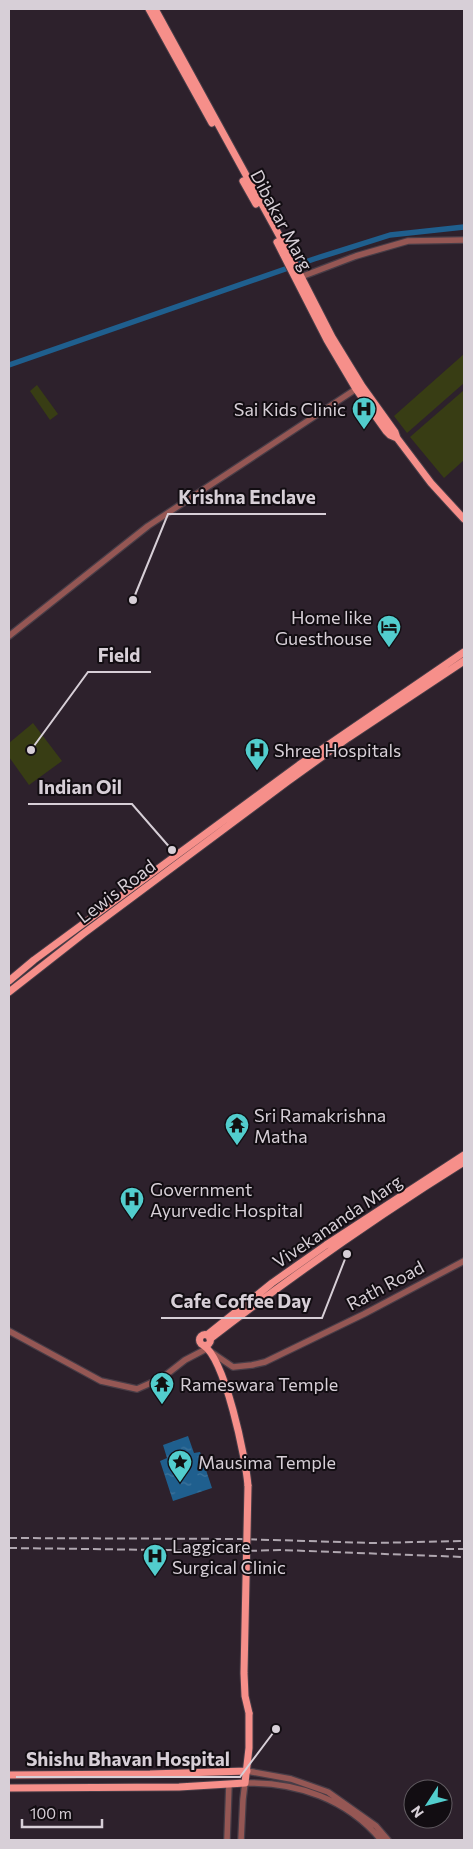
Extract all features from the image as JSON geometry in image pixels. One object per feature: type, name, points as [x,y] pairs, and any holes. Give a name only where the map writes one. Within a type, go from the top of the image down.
[{"type":"main road","name":"Dibakar Marg","points":[[149,9],[209,110]]},
{"type":"main road","name":"Dibakar Marg","points":[[155,9],[332,337],[397,438],[431,483],[464,519]]},
{"type":"main road","name":"Dibakar Marg","points":[[298,275],[327,340],[356,389],[386,431],[397,438]]},
{"type":"main road","name":"Lewis Road","points":[[9,981],[34,960],[199,840],[298,765],[464,652]]},
{"type":"main road","name":"Lewis Road","points":[[9,992],[97,923],[295,776],[348,738],[464,661]]},
{"type":"main road","name":"Vivekananda Marg","points":[[454,1166],[464,1155]]},
{"type":"main road","name":"Vivekananda Marg","points":[[208,1349],[210,1343],[208,1337],[272,1283],[364,1219],[464,1162]]},
{"type":"main road","points":[[9,1788],[179,1787],[245,1783],[249,1748],[249,1713],[245,1696],[244,1672],[248,1486],[243,1449],[224,1382],[208,1349]]},
{"type":"main road","points":[[9,1775],[247,1771]]},
{"type":"main road","points":[[229,1772],[229,1784]]},
{"type":"street","points":[[298,275],[408,241],[464,240]]},
{"type":"street","points":[[9,636],[148,526],[356,389]]},
{"type":"street","name":"Rath Road","points":[[208,1349],[233,1367],[252,1366],[265,1362],[364,1314],[464,1261]]},
{"type":"street","points":[[9,1331],[101,1381],[137,1389],[162,1378],[185,1360],[208,1349]]},
{"type":"street","points":[[247,1771],[291,1779],[328,1792],[376,1826],[388,1840]]},
{"type":"street","points":[[241,1840],[245,1783],[274,1784],[325,1796],[361,1820],[381,1840]]},
{"type":"street","points":[[228,1840],[229,1784]]},
{"type":"green space","points":[[464,354],[464,383],[407,433],[394,416]]},
{"type":"green space","points":[[37,385],[58,414],[50,420],[30,391]]},
{"type":"green space","points":[[464,390],[464,460],[444,478],[410,437]]},
{"type":"green space","points":[[33,723],[62,761],[29,785],[9,757],[9,743]]},
{"type":"water","points":[[188,1436],[194,1453],[200,1452],[212,1488],[173,1501],[160,1461],[167,1458],[163,1445]]},
{"type":"waterway","points":[[9,365],[314,259],[390,235],[464,227]]},
{"type":"railway","points":[[9,1538],[239,1539],[373,1543],[464,1541]]},
{"type":"railway","points":[[9,1548],[281,1550],[464,1557]]},
{"type":"railway","points":[[446,1549],[464,1549]]},
{"type":"place","name":"Sai Kids Clinic","points":[[364,430]]},
{"type":"place","name":"Krishna Enclave","points":[[133,600]]},
{"type":"place","name":"Home like Guesthouse","points":[[389,648]]},
{"type":"place","name":"Field","points":[[31,750]]},
{"type":"place","name":"Shree Hospitals","points":[[257,771]]},
{"type":"place","name":"Indian Oil","points":[[172,850]]},
{"type":"place","name":"Sri Ramakrishna Matha","points":[[237,1146]]},
{"type":"place","name":"Government Ayurvedic Hospital","points":[[132,1220]]},
{"type":"place","name":"Cafe Coffee Day","points":[[347,1254]]},
{"type":"place","name":"Rameswara Temple","points":[[162,1405]]},
{"type":"place","name":"Mausima Temple","points":[[180,1483]]},
{"type":"place","name":"Laggicare Surgical Clinic","points":[[155,1577]]},
{"type":"place","name":"Shishu Bhavan Hospital","points":[[276,1729]]}]
